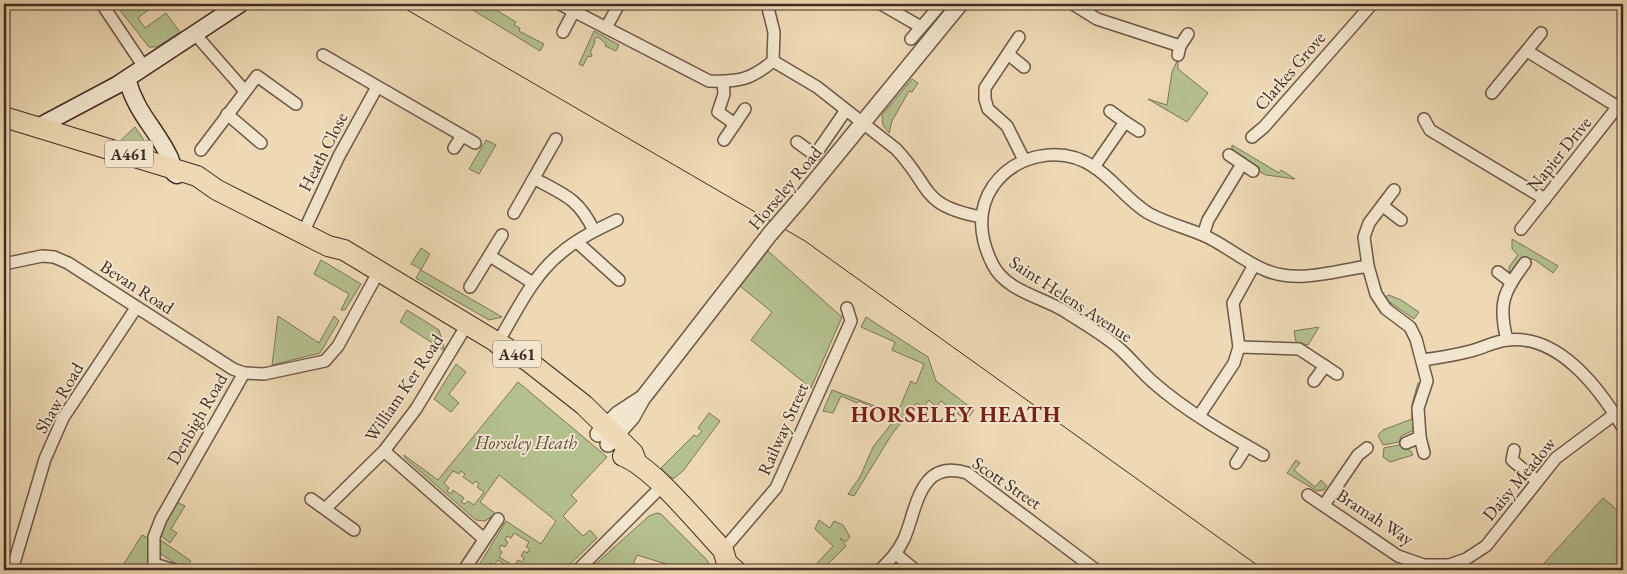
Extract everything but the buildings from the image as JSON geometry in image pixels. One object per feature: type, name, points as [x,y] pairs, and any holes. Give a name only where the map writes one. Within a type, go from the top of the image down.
[{"type":"highway","name":"A461","points":[[4,117],[42,134],[209,189],[328,246],[357,256],[377,274],[552,378],[607,435],[621,455],[636,461],[730,558],[752,570]]},
{"type":"highway","name":"A461","points":[[4,128],[42,134],[171,167],[197,176],[209,189]]},
{"type":"highway","name":"A461","points":[[328,246],[336,257],[377,274],[442,307],[465,328]]},
{"type":"highway","name":"A461","points":[[496,346],[517,368],[607,435]]},
{"type":"main road","points":[[42,134],[240,4]]},
{"type":"main road","points":[[122,82],[171,160],[171,167]]},
{"type":"main road","points":[[730,558],[744,570]]},
{"type":"street","points":[[102,4],[144,67]]},
{"type":"street","points":[[560,4],[709,81],[723,82],[751,76],[773,61]]},
{"type":"street","points":[[606,28],[619,4]]},
{"type":"street","points":[[767,4],[774,32],[773,61]]},
{"type":"street","points":[[881,4],[921,27]]},
{"type":"street","points":[[912,40],[942,4]]},
{"type":"street","name":"Horseley Road","points":[[607,435],[624,410],[642,399],[770,234],[863,124],[960,4]]},
{"type":"street","points":[[1073,4],[1097,19],[1179,50],[1188,34]]},
{"type":"street","name":"Clarkes Grove","points":[[1252,137],[1264,127],[1372,4]]},
{"type":"street","points":[[563,32],[574,11]]},
{"type":"street","points":[[1492,93],[1541,33]]},
{"type":"street","points":[[195,34],[244,90]]},
{"type":"street","points":[[1019,37],[985,88],[985,99],[988,109],[1007,126],[1024,160]]},
{"type":"street","points":[[1527,51],[1621,104]]},
{"type":"street","points":[[1008,54],[1024,68]]},
{"type":"street","points":[[322,55],[475,143]]},
{"type":"street","points":[[773,61],[817,87],[901,154],[922,186],[939,204],[960,213],[981,217]]},
{"type":"street","points":[[201,150],[244,90],[258,76],[296,104]]},
{"type":"street","points":[[723,82],[724,94],[718,112],[735,124]]},
{"type":"street","name":"Heath Close","points":[[303,233],[339,156],[377,87]]},
{"type":"street","name":"Napier Drive","points":[[1521,229],[1621,104]]},
{"type":"street","points":[[724,140],[745,109]]},
{"type":"street","name":"Horseley Road","points":[[797,142],[815,155],[846,110]]},
{"type":"street","points":[[1110,111],[1139,130]]},
{"type":"street","points":[[227,114],[261,142]]},
{"type":"street","points":[[1424,119],[1430,130],[1545,199]]},
{"type":"street","points":[[1094,167],[1126,122]]},
{"type":"street","points":[[454,148],[462,136]]},
{"type":"street","points":[[514,213],[556,139]]},
{"type":"street","name":"Saint Helens Avenue","points":[[1262,455],[1199,416],[1154,383],[1120,348],[1050,302],[1022,291],[1006,281],[995,269],[987,253],[982,234],[981,217],[988,193],[995,183],[1012,167],[1024,160],[1048,154],[1059,155],[1094,167],[1128,199],[1146,212],[1176,227],[1203,235],[1254,265],[1281,275],[1303,276],[1368,266]]},
{"type":"street","points":[[1229,155],[1253,171]]},
{"type":"street","points":[[1203,235],[1208,220],[1242,164]]},
{"type":"street","points":[[535,179],[577,204],[587,216],[594,231]]},
{"type":"street","points":[[1394,190],[1365,230],[1368,266],[1376,294],[1386,309],[1410,327],[1416,339],[1427,381],[1418,408],[1420,437],[1424,453]]},
{"type":"street","points":[[1383,206],[1401,220]]},
{"type":"street","points":[[496,346],[533,283],[561,252],[594,231],[617,220]]},
{"type":"street","points":[[470,287],[502,236]]},
{"type":"street","points":[[576,242],[619,280]]},
{"type":"street","name":"Bevan Road","points":[[4,264],[42,256],[54,257],[68,263],[136,308],[234,369],[244,373]]},
{"type":"street","points":[[490,256],[533,283]]},
{"type":"street","points":[[1507,340],[1501,311],[1504,297],[1511,282],[1525,263]]},
{"type":"street","points":[[1199,416],[1226,377],[1239,346],[1233,303],[1254,265]]},
{"type":"street","points":[[1498,272],[1511,282]]},
{"type":"street","name":"Denbigh Road","points":[[154,567],[154,537],[161,519],[244,373],[264,374],[325,361],[338,346],[377,274]]},
{"type":"street","name":"Shaw Road","points":[[12,570],[45,459],[63,418],[136,308]]},
{"type":"street","name":"Railway Street","points":[[730,558],[776,488],[850,321],[847,308]]},
{"type":"street","name":"William Ker Road","points":[[326,508],[384,451],[416,409],[465,328]]},
{"type":"street","points":[[1422,360],[1473,351],[1507,340],[1537,342],[1583,372],[1599,390],[1623,428]]},
{"type":"street","points":[[1239,346],[1299,349],[1337,374]]},
{"type":"street","points":[[1314,381],[1325,366]]},
{"type":"street","name":"Daisy Meadow","points":[[1450,568],[1486,546],[1536,480],[1570,445],[1615,414]]},
{"type":"street","points":[[1406,443],[1420,437]]},
{"type":"street","points":[[1236,463],[1247,446]]},
{"type":"street","points":[[1324,504],[1358,455],[1367,448]]},
{"type":"street","points":[[384,451],[484,539]]},
{"type":"street","points":[[1510,459],[1536,480]]},
{"type":"street","name":"Scott Street","points":[[880,570],[896,554],[922,489],[930,478],[938,473],[958,470],[967,473],[1096,570]]},
{"type":"street","points":[[578,570],[662,486]]},
{"type":"street","name":"Bramah Way","points":[[1308,495],[1324,504],[1398,556],[1424,564],[1450,568]]},
{"type":"street","points":[[311,499],[354,530]]},
{"type":"street","points":[[464,570],[498,519]]},
{"type":"street","points":[[896,554],[916,570]]},
{"type":"street","points":[[154,567],[174,570]]},
{"type":"green space","points":[[115,4],[156,4],[138,18],[145,28],[166,13],[180,32],[157,47],[149,47]]},
{"type":"green space","points":[[463,4],[486,4],[516,22],[514,25],[520,28],[519,31],[544,44],[540,51]]},
{"type":"green space","points":[[594,31],[619,45],[616,51],[605,46],[606,44],[598,37],[594,39],[595,42],[590,53],[592,54],[591,57],[588,56],[583,66],[579,64]]},
{"type":"green space","points":[[1178,59],[1178,69],[1208,93],[1187,122],[1148,99],[1167,105],[1172,72]]},
{"type":"green space","points":[[912,79],[918,83],[912,92],[909,91],[892,121],[889,133],[883,125],[882,115]]},
{"type":"green space","points":[[135,127],[148,146],[144,149],[120,141]]},
{"type":"green space","points":[[486,140],[496,145],[479,174],[469,169]]},
{"type":"green space","points":[[1232,145],[1279,173],[1281,170],[1295,179],[1266,175],[1258,171],[1260,168],[1232,149]]},
{"type":"green space","points":[[1512,239],[1558,266],[1553,273],[1535,260],[1527,258],[1514,271],[1509,272],[1509,267],[1518,255],[1512,249]]},
{"type":"green space","points":[[421,248],[430,254],[421,270],[502,317],[489,320],[416,278],[421,269],[411,264]]},
{"type":"green space","points":[[768,251],[842,317],[811,388],[751,340],[772,312],[740,286]]},
{"type":"green space","points":[[321,260],[361,284],[345,310],[341,310],[349,294],[314,274]]},
{"type":"green space","points":[[1389,295],[1401,300],[1419,312],[1414,319],[1388,301],[1385,297]]},
{"type":"green space","points":[[407,310],[439,330],[444,347],[443,350],[400,322]]},
{"type":"green space","points":[[278,316],[319,343],[334,316],[339,321],[320,353],[272,365]]},
{"type":"green space","points":[[866,317],[928,357],[936,381],[974,410],[966,420],[941,401],[936,407],[929,400],[923,408],[917,403],[892,434],[854,496],[848,494],[860,477],[873,447],[896,418],[859,401],[857,403],[841,396],[833,413],[823,411],[832,390],[897,414],[911,381],[916,384],[924,364],[892,350],[895,342],[861,327]]},
{"type":"green space","points":[[1319,327],[1308,345],[1296,342],[1294,331]]},
{"type":"green space","points":[[456,364],[466,372],[449,394],[459,403],[451,412],[434,399]]},
{"type":"green space","name":"Horseley Heath","points":[[518,382],[607,457],[571,495],[577,501],[563,516],[583,536],[590,530],[597,538],[564,570],[512,570],[498,560],[494,565],[491,563],[488,566],[491,570],[476,570],[506,521],[541,544],[556,521],[499,475],[480,502],[496,514],[485,521],[476,520],[405,458],[404,455],[438,480]],"holes":[[[453,471],[459,474],[461,471],[465,474],[463,477],[473,484],[476,481],[479,484],[477,487],[484,492],[474,505],[468,501],[465,504],[461,502],[464,498],[453,490],[451,494],[447,491],[449,488],[444,483]],[[514,533],[529,542],[526,547],[530,549],[527,553],[524,551],[521,556],[524,558],[522,562],[518,560],[514,566],[499,557],[502,552],[499,549],[501,545],[505,547],[508,542],[505,540],[507,536],[511,538]]]},
{"type":"green space","points":[[1418,383],[1422,383],[1414,430],[1401,436],[1399,442],[1383,445],[1378,435],[1383,430],[1412,419],[1412,404]]},
{"type":"green space","points":[[709,413],[720,421],[683,471],[673,479],[661,468],[694,435],[697,437],[702,431],[698,428]]},
{"type":"green space","points":[[1399,445],[1411,451],[1413,455],[1390,462],[1383,457],[1384,448]]},
{"type":"green space","points":[[1296,460],[1300,463],[1294,470],[1315,487],[1321,480],[1327,486],[1324,490],[1317,491],[1287,473]]},
{"type":"green space","points":[[1603,498],[1623,515],[1623,570],[1538,570]]},
{"type":"green space","points":[[176,502],[185,506],[171,529],[177,533],[170,543],[161,536],[165,522]]},
{"type":"green space","points":[[657,513],[661,514],[706,559],[713,570],[679,570],[679,568],[637,555],[631,570],[605,564],[603,570],[589,570],[649,516]]},
{"type":"green space","points":[[819,520],[830,528],[834,521],[843,525],[850,537],[846,542],[840,538],[846,546],[822,570],[811,570],[833,546],[815,529]]},
{"type":"green space","points":[[142,535],[151,540],[147,570],[120,570]]},
{"type":"green space","points":[[159,539],[191,561],[185,569],[159,553]]},
{"type":"tram line","points":[[397,4],[805,241],[1264,570]]},
{"type":"district","name":"HORSELEY HEATH","points":[[956,414]]}]
